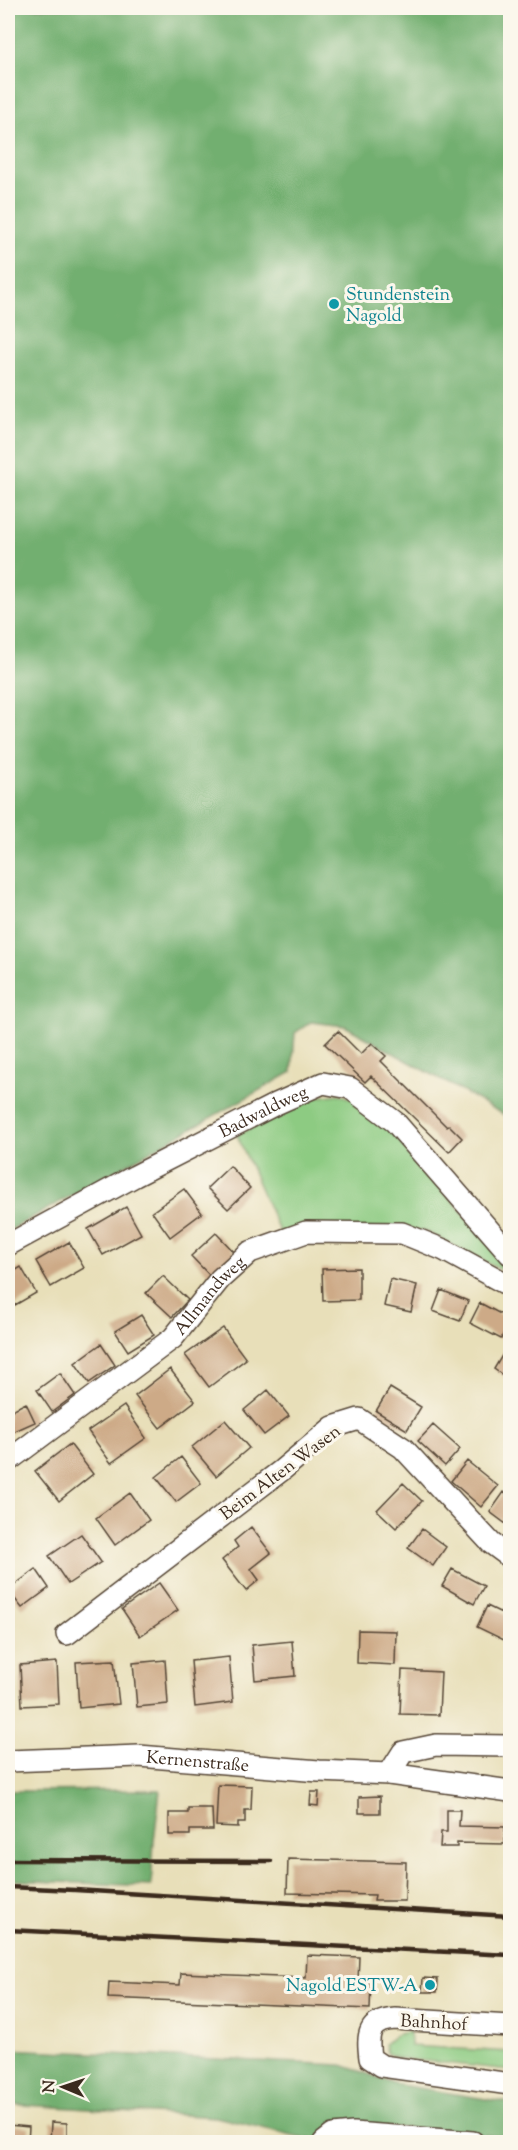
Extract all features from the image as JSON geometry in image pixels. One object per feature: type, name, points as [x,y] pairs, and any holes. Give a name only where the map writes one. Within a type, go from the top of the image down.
[{"type":"street","name":"Badwaldweg","points":[[8,1245],[135,1176],[276,1104],[323,1083],[350,1088],[395,1122],[510,1254]]},
{"type":"street","name":"Allmandweg","points":[[8,1461],[173,1338],[220,1279],[250,1252],[306,1232],[402,1233],[444,1250],[510,1286]]},
{"type":"street","name":"Beim Alten Wasen","points":[[67,1634],[282,1470],[333,1427],[359,1419],[404,1448],[491,1543],[510,1557]]},
{"type":"street","points":[[388,1773],[403,1752],[436,1745],[510,1746]]},
{"type":"street","name":"Kernenstraße","points":[[8,1761],[139,1756],[319,1771],[388,1773],[510,1791]]},
{"type":"street","name":"Bahnhof","points":[[510,2026],[382,2020],[374,2025],[367,2039],[370,2058],[382,2066],[510,2084]]},
{"type":"street","points":[[324,2142],[333,2135],[353,2133],[472,2142]]},
{"type":"green space","points":[[8,8],[510,8],[510,1118],[345,1026],[311,1022],[295,1033],[292,1072],[8,1231]]},
{"type":"green space","points":[[339,1094],[368,1105],[489,1242],[507,1273],[425,1231],[280,1233],[237,1135],[311,1098]]},
{"type":"green space","points":[[160,1790],[151,1886],[8,1880],[8,1791]]},
{"type":"green space","points":[[410,2032],[410,2046],[510,2052],[510,2070],[397,2058],[387,2053],[385,2044],[388,2041],[396,2035]]},
{"type":"green space","points":[[8,2049],[342,2065],[400,2085],[510,2103],[510,2137],[391,2127],[313,2140],[216,2117],[8,2104]]},
{"type":"building","points":[[338,1031],[361,1054],[372,1043],[386,1056],[381,1061],[447,1127],[449,1125],[462,1138],[449,1152],[371,1076],[365,1082],[325,1044]]},
{"type":"building","points":[[230,1166],[250,1188],[228,1209],[207,1188]]},
{"type":"building","points":[[184,1189],[202,1213],[170,1237],[152,1212]]},
{"type":"building","points":[[126,1207],[141,1234],[103,1255],[88,1229]]},
{"type":"building","points":[[216,1233],[237,1255],[212,1278],[191,1256]]},
{"type":"building","points":[[69,1242],[84,1268],[51,1287],[36,1261]]},
{"type":"building","points":[[21,1267],[36,1293],[10,1308],[8,1275]]},
{"type":"building","points":[[359,1268],[359,1300],[323,1301],[322,1269]]},
{"type":"building","points":[[163,1276],[188,1300],[172,1317],[146,1293]]},
{"type":"building","points":[[390,1279],[417,1285],[411,1312],[384,1306]]},
{"type":"building","points":[[441,1290],[468,1301],[460,1321],[433,1311]]},
{"type":"building","points":[[480,1303],[510,1319],[501,1339],[470,1323]]},
{"type":"building","points":[[141,1315],[154,1335],[128,1351],[115,1331]]},
{"type":"building","points":[[223,1328],[246,1359],[209,1387],[185,1355]]},
{"type":"building","points":[[510,1342],[510,1380],[494,1369]]},
{"type":"building","points":[[101,1344],[115,1365],[89,1383],[75,1363]]},
{"type":"building","points":[[170,1369],[195,1401],[160,1428],[135,1396]]},
{"type":"building","points":[[60,1373],[75,1395],[52,1412],[37,1390]]},
{"type":"building","points":[[390,1388],[421,1407],[407,1430],[376,1411]]},
{"type":"building","points":[[268,1390],[289,1416],[264,1435],[244,1410]]},
{"type":"building","points":[[26,1403],[35,1422],[8,1434],[8,1412]]},
{"type":"building","points":[[124,1406],[146,1438],[111,1463],[88,1431]]},
{"type":"building","points":[[225,1420],[249,1448],[216,1476],[192,1447]]},
{"type":"building","points":[[433,1425],[460,1449],[445,1466],[418,1441]]},
{"type":"building","points":[[70,1444],[93,1474],[59,1501],[35,1471]]},
{"type":"building","points":[[181,1457],[201,1483],[176,1502],[156,1477]]},
{"type":"building","points":[[467,1461],[498,1486],[481,1507],[451,1481]]},
{"type":"building","points":[[403,1483],[422,1501],[396,1528],[377,1510]]},
{"type":"building","points":[[504,1492],[510,1497],[510,1527],[490,1512]]},
{"type":"building","points":[[130,1493],[149,1520],[115,1545],[96,1518]]},
{"type":"building","points":[[251,1527],[271,1553],[251,1569],[259,1580],[246,1591],[222,1560],[238,1547],[234,1541]]},
{"type":"building","points":[[422,1529],[446,1547],[433,1566],[408,1548]]},
{"type":"building","points":[[81,1534],[101,1562],[68,1584],[49,1556]]},
{"type":"building","points":[[36,1569],[49,1588],[22,1608],[8,1590]]},
{"type":"building","points":[[452,1569],[484,1586],[474,1604],[442,1586]]},
{"type":"building","points":[[159,1583],[178,1610],[140,1636],[122,1609]]},
{"type":"building","points":[[487,1606],[510,1617],[510,1631],[506,1641],[477,1627]]},
{"type":"building","points":[[358,1630],[396,1631],[395,1665],[357,1663]]},
{"type":"building","points":[[292,1641],[295,1676],[255,1680],[252,1645]]},
{"type":"building","points":[[229,1657],[233,1702],[195,1707],[191,1661]]},
{"type":"building","points":[[114,1660],[119,1704],[79,1708],[76,1662]]},
{"type":"building","points":[[165,1660],[168,1704],[137,1707],[133,1663]]},
{"type":"building","points":[[57,1662],[59,1704],[22,1706],[20,1665]]},
{"type":"building","points":[[402,1670],[441,1672],[439,1715],[400,1714]]},
{"type":"building","points":[[218,1785],[252,1786],[251,1810],[245,1810],[245,1823],[238,1823],[238,1827],[216,1826]]},
{"type":"building","points":[[311,1792],[319,1792],[318,1806],[310,1805]]},
{"type":"building","points":[[380,1796],[380,1813],[359,1813],[359,1797]]},
{"type":"building","points":[[188,1808],[212,1808],[213,1830],[190,1830],[190,1835],[169,1835],[169,1813],[188,1813]]},
{"type":"building","points":[[447,1810],[460,1810],[459,1826],[505,1827],[505,1844],[457,1843],[457,1847],[440,1847],[441,1832],[447,1832]]},
{"type":"building","points":[[288,1859],[406,1862],[405,1901],[374,1901],[375,1895],[287,1893]]},
{"type":"building","points":[[307,1955],[359,1957],[358,1981],[371,1982],[370,2009],[108,1998],[109,1982],[180,1985],[181,1973],[306,1978]]},
{"type":"building","name":"Nagold ESTW-A","points":[[423,1978],[438,1979],[437,1992],[422,1992]]},
{"type":"building","points":[[51,2122],[67,2123],[67,2142],[50,2142]]},
{"type":"building","points":[[8,2125],[29,2127],[28,2142],[8,2142]]},
{"type":"railway","points":[[8,1860],[271,1861]]},
{"type":"railway","points":[[8,1887],[510,1916]]},
{"type":"railway","points":[[8,1930],[510,1955]]},
{"type":"place","name":"Stundenstein Nagold","points":[[334,304]]},
{"type":"place","name":"Nagold ESTW-A","points":[[430,1985]]}]
